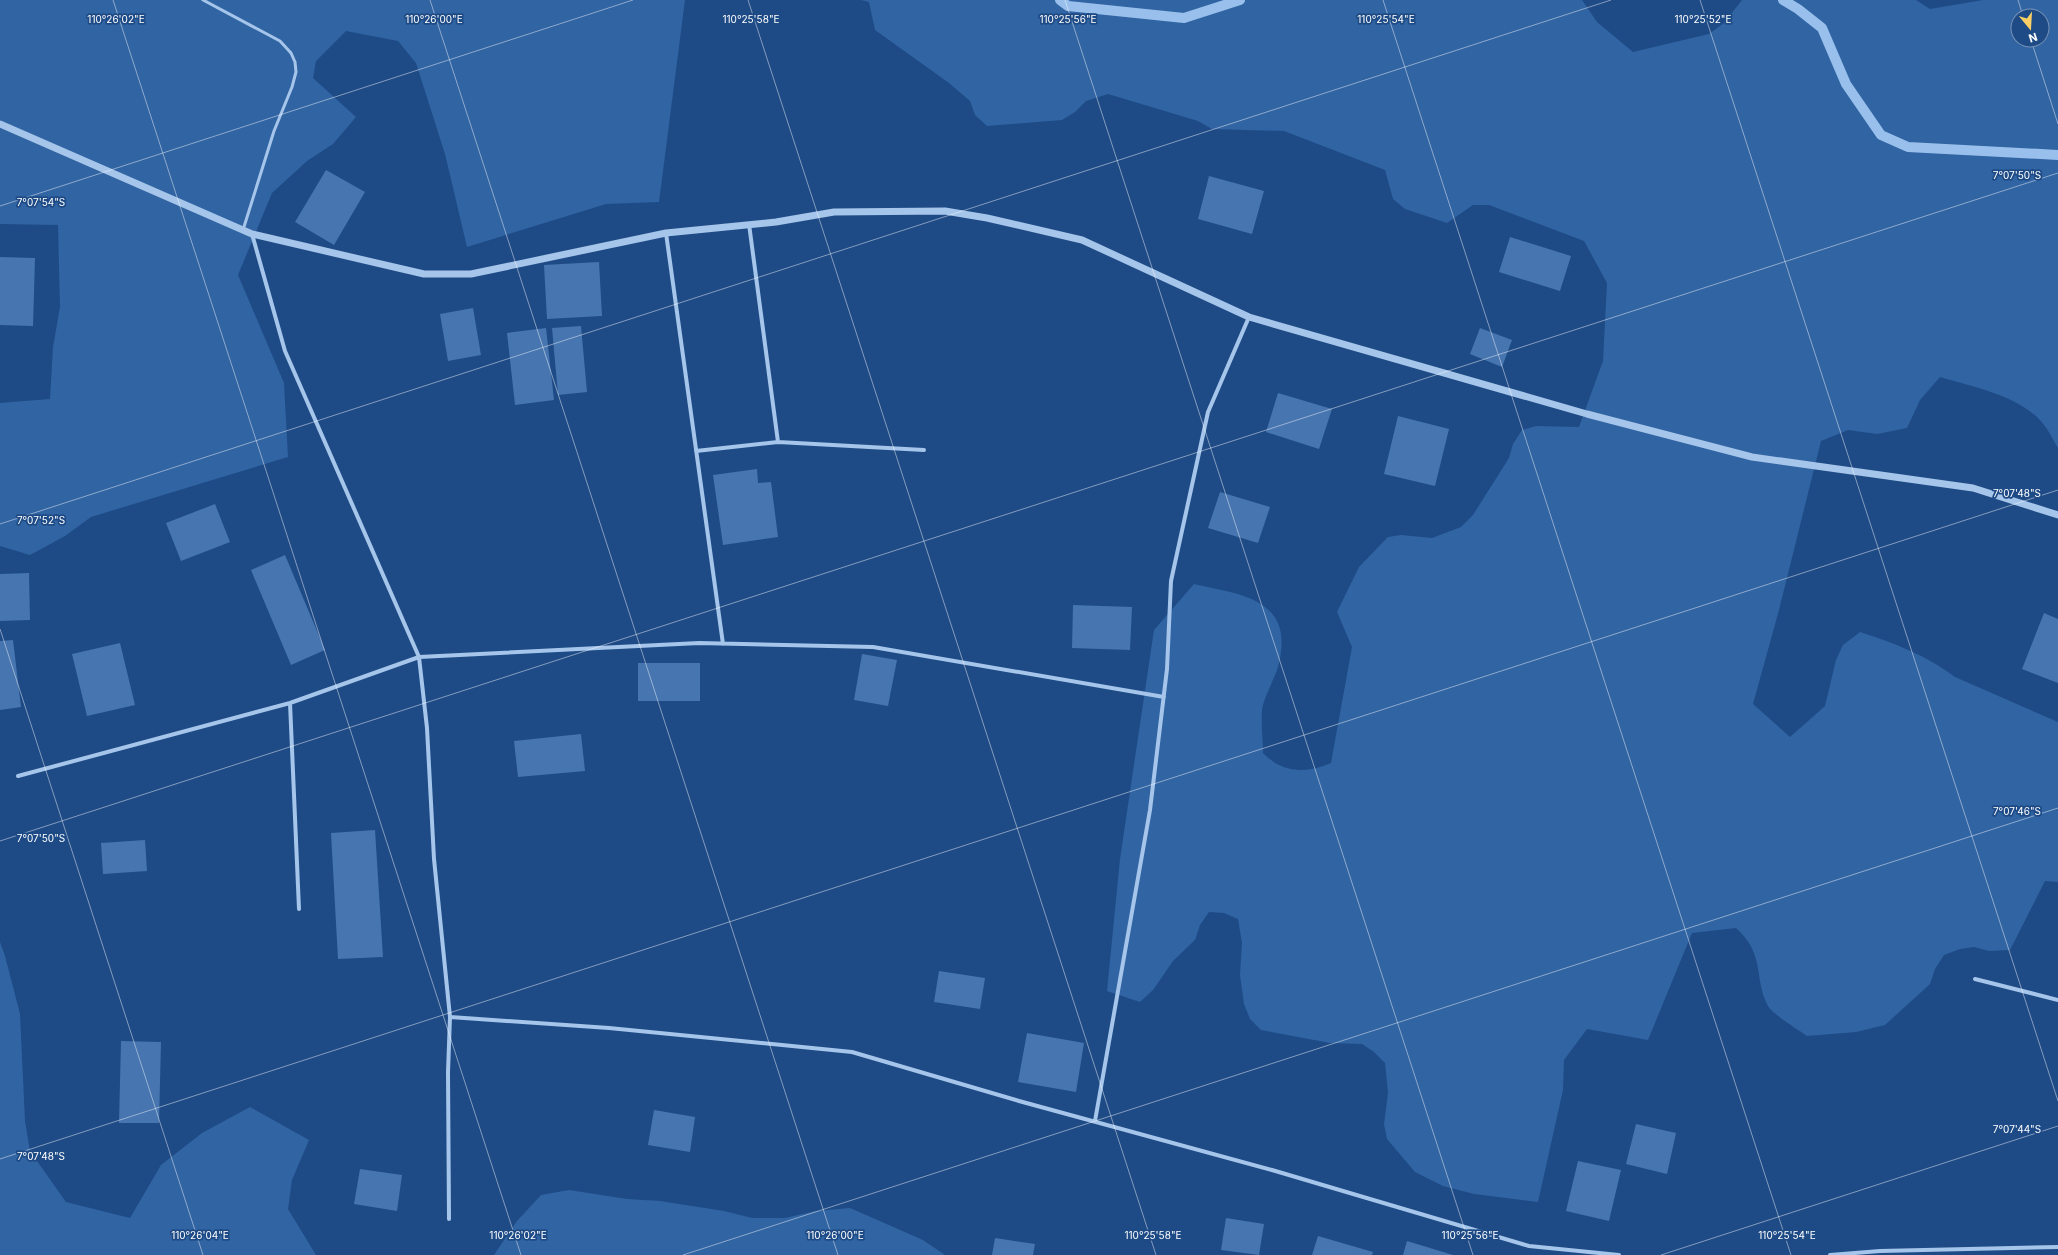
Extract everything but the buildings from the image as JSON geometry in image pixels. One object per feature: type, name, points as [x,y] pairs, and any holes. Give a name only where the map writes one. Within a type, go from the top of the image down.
[{"type":"street","points":[[0,124],[243,231],[424,274],[471,274],[666,233],[749,224],[834,212],[945,211],[1082,240],[1249,317],[1587,414],[1752,457],[1973,488],[2058,514]]},
{"type":"street","points":[[749,224],[778,442]]},
{"type":"street","points":[[666,233],[723,644]]},
{"type":"street","points":[[252,234],[285,350],[419,658],[426,728],[434,859],[450,1017],[448,1072],[449,1219]]},
{"type":"street","points":[[1095,1121],[1150,810],[1167,669],[1171,581],[1208,412],[1249,317]]},
{"type":"street","points":[[696,451],[778,442],[924,450]]},
{"type":"street","points":[[18,776],[290,703],[419,658],[698,643],[874,647],[1164,697]]},
{"type":"street","points":[[290,703],[299,909]]},
{"type":"street","points":[[1975,979],[2058,1000]]},
{"type":"street","points":[[450,1017],[609,1028],[852,1052],[1272,1170],[1529,1246],[1619,1255]]},
{"type":"street","points":[[1830,1255],[1880,1251],[2058,1247]]},
{"type":"lane","points":[[204,0],[280,41],[291,53],[295,62],[296,72],[292,86],[274,131],[243,231]]},
{"type":"shaded area","points":[[0,0],[685,0],[659,202],[606,204],[467,247],[445,154],[416,63],[398,41],[346,31],[316,61],[313,78],[356,117],[333,144],[307,161],[272,193],[238,275],[284,383],[288,457],[91,517],[65,536],[30,555],[0,546],[0,403],[50,399],[53,347],[60,307],[58,225],[0,224]]},
{"type":"shaded area","points":[[861,0],[1582,0],[1597,22],[1633,52],[1709,34],[1724,23],[1742,0],[1916,0],[1930,9],[1983,0],[2058,0],[2058,448],[2047,429],[2038,418],[2026,408],[1999,395],[1940,377],[1920,400],[1907,428],[1877,434],[1848,430],[1821,441],[1779,610],[1753,704],[1790,737],[1825,706],[1836,660],[1843,645],[1860,632],[1909,650],[1933,662],[1955,677],[2058,722],[2058,882],[2045,881],[2010,950],[1989,951],[1974,947],[1960,949],[1944,955],[1935,969],[1930,984],[1885,1025],[1856,1032],[1807,1036],[1780,1017],[1768,1006],[1752,948],[1736,928],[1692,933],[1648,1040],[1587,1029],[1564,1060],[1563,1090],[1538,1202],[1474,1194],[1443,1186],[1415,1172],[1387,1139],[1384,1124],[1388,1093],[1385,1063],[1374,1052],[1362,1044],[1330,1043],[1261,1030],[1250,1019],[1244,1004],[1240,975],[1242,943],[1238,919],[1224,913],[1209,912],[1200,925],[1195,940],[1173,961],[1153,990],[1140,1002],[1107,991],[1120,859],[1154,630],[1194,584],[1247,597],[1261,604],[1272,614],[1279,627],[1282,644],[1278,667],[1262,710],[1263,753],[1278,765],[1295,770],[1312,769],[1331,763],[1352,647],[1337,612],[1359,567],[1388,537],[1401,535],[1432,538],[1461,527],[1473,515],[1509,458],[1513,444],[1522,430],[1536,426],[1579,427],[1603,361],[1607,283],[1584,241],[1489,205],[1473,205],[1447,223],[1405,209],[1393,199],[1385,170],[1284,131],[1212,129],[1198,121],[1108,94],[1086,101],[1075,112],[1062,120],[987,126],[975,115],[970,101],[949,83],[875,30],[869,2]]},
{"type":"shaded area","points":[[0,942],[20,1014],[25,1121],[30,1151],[66,1202],[130,1218],[161,1165],[202,1133],[250,1107],[309,1140],[292,1180],[288,1209],[316,1255],[0,1255]]},
{"type":"shaded area","points":[[569,1190],[627,1199],[660,1201],[724,1211],[752,1218],[785,1218],[816,1211],[850,1208],[923,1240],[945,1255],[494,1255],[517,1221],[541,1195]]},
{"type":"waterway","points":[[1060,0],[1068,6],[1184,18],[1240,0]]},
{"type":"waterway","points":[[1783,0],[1798,9],[1822,28],[1846,84],[1881,135],[1908,147],[2058,155]]}]
